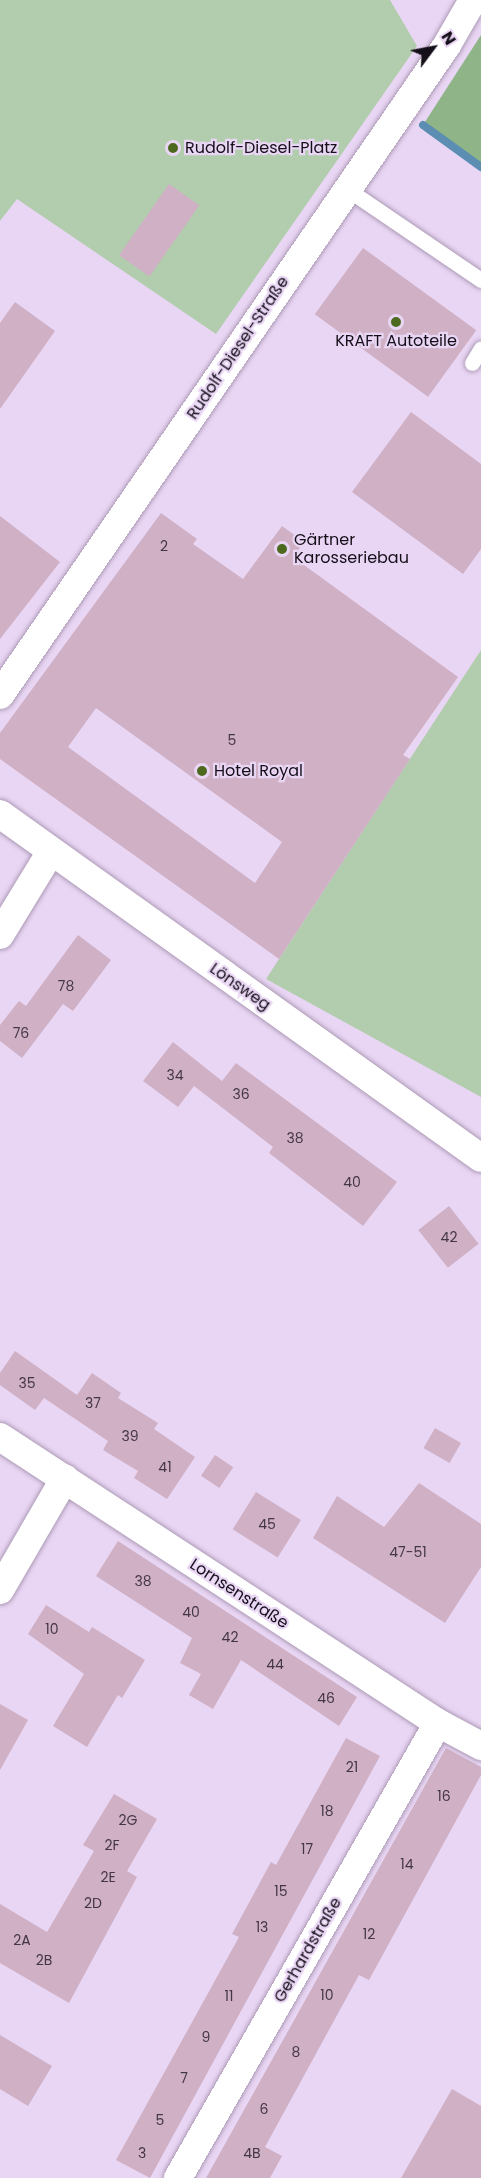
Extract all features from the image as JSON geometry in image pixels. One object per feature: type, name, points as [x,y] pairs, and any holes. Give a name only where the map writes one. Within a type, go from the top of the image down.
[{"type":"street","name":"Rudolf-Diesel-Straße","points":[[0,695],[447,45],[473,0]]},
{"type":"street","name":"Lönsweg","points":[[0,814],[50,853],[481,1158]]},
{"type":"street","points":[[0,935],[50,853]]},
{"type":"street","name":"Lornsenstraße","points":[[0,1437],[64,1478],[87,1497],[438,1723],[481,1746]]},
{"type":"street","points":[[0,1590],[64,1478]]},
{"type":"street","name":"Gerhardstraße","points":[[178,2178],[438,1723]]},
{"type":"lane","points":[[347,189],[481,280]]},
{"type":"lane","points":[[472,363],[481,348]]},
{"type":"green space","name":"Rudolf-Diesel-Platz","points":[[0,0],[390,0],[417,46],[216,334],[17,199],[0,221]]},
{"type":"green space","points":[[481,35],[481,167],[423,125]]},
{"type":"green space","points":[[481,650],[481,1097],[266,979]]},
{"type":"building","points":[[169,184],[199,205],[149,276],[119,255]]},
{"type":"building","name":"KRAFT Autoteile","points":[[363,248],[476,330],[428,397],[315,314]]},
{"type":"building","points":[[15,302],[55,331],[0,409],[0,323]]},
{"type":"building","points":[[411,412],[481,464],[481,549],[463,574],[352,492]]},
{"type":"building","name":"Hotel Royal","points":[[161,513],[197,539],[193,544],[243,579],[282,526],[304,542],[293,557],[458,677],[403,755],[410,759],[279,959],[0,759],[0,733]],"holes":[[[96,708],[282,842],[255,883],[68,747]]]},
{"type":"building","points":[[0,516],[60,562],[0,639]]},
{"type":"building","points":[[78,935],[111,960],[73,1011],[63,1004],[22,1058],[0,1041],[0,1025],[19,1001],[26,1006]]},
{"type":"building","points":[[173,1042],[222,1081],[236,1063],[397,1182],[363,1226],[269,1153],[273,1147],[194,1086],[178,1107],[143,1081]]},
{"type":"building","points":[[449,1206],[479,1244],[448,1268],[418,1230]]},
{"type":"building","points":[[15,1351],[77,1395],[92,1373],[121,1393],[118,1398],[158,1423],[154,1429],[195,1457],[167,1499],[134,1478],[138,1471],[103,1450],[108,1441],[44,1398],[35,1410],[0,1385],[0,1373]]},
{"type":"building","points":[[435,1428],[461,1443],[449,1463],[424,1448]]},
{"type":"building","points":[[215,1455],[233,1467],[219,1488],[201,1476]]},
{"type":"building","points":[[419,1483],[481,1524],[481,1567],[445,1623],[313,1538],[337,1496],[384,1527]]},
{"type":"building","points":[[256,1492],[301,1520],[278,1557],[233,1529]]},
{"type":"building","points":[[118,1541],[357,1697],[339,1726],[241,1660],[213,1709],[189,1695],[201,1674],[180,1663],[192,1638],[96,1576]]},
{"type":"building","points":[[46,1605],[89,1632],[92,1627],[145,1660],[122,1698],[118,1695],[87,1747],[53,1726],[84,1674],[28,1634]]},
{"type":"building","points":[[0,1704],[28,1720],[0,1770]]},
{"type":"building","points":[[346,1738],[380,1756],[150,2178],[116,2160],[239,1937],[232,1934],[271,1862],[276,1865]]},
{"type":"building","points":[[446,1748],[481,1767],[481,1775],[369,1980],[359,1975],[265,2147],[282,2156],[270,2178],[206,2178]]},
{"type":"building","points":[[114,1794],[157,1819],[127,1871],[137,1877],[69,2003],[0,1963],[0,1904],[47,1932],[94,1851],[83,1845]]},
{"type":"building","points":[[0,2035],[52,2066],[28,2106],[0,2089]]},
{"type":"building","points":[[452,2089],[481,2106],[481,2178],[401,2178]]},
{"type":"waterway","points":[[423,125],[481,167]]},
{"type":"place","name":"Rudolf-Diesel-Platz","points":[[173,148]]},
{"type":"place","name":"KRAFT Autoteile","points":[[396,322]]},
{"type":"place","name":"Gärtner Karosseriebau","points":[[282,549]]},
{"type":"place","name":"Hotel Royal","points":[[202,771]]}]
